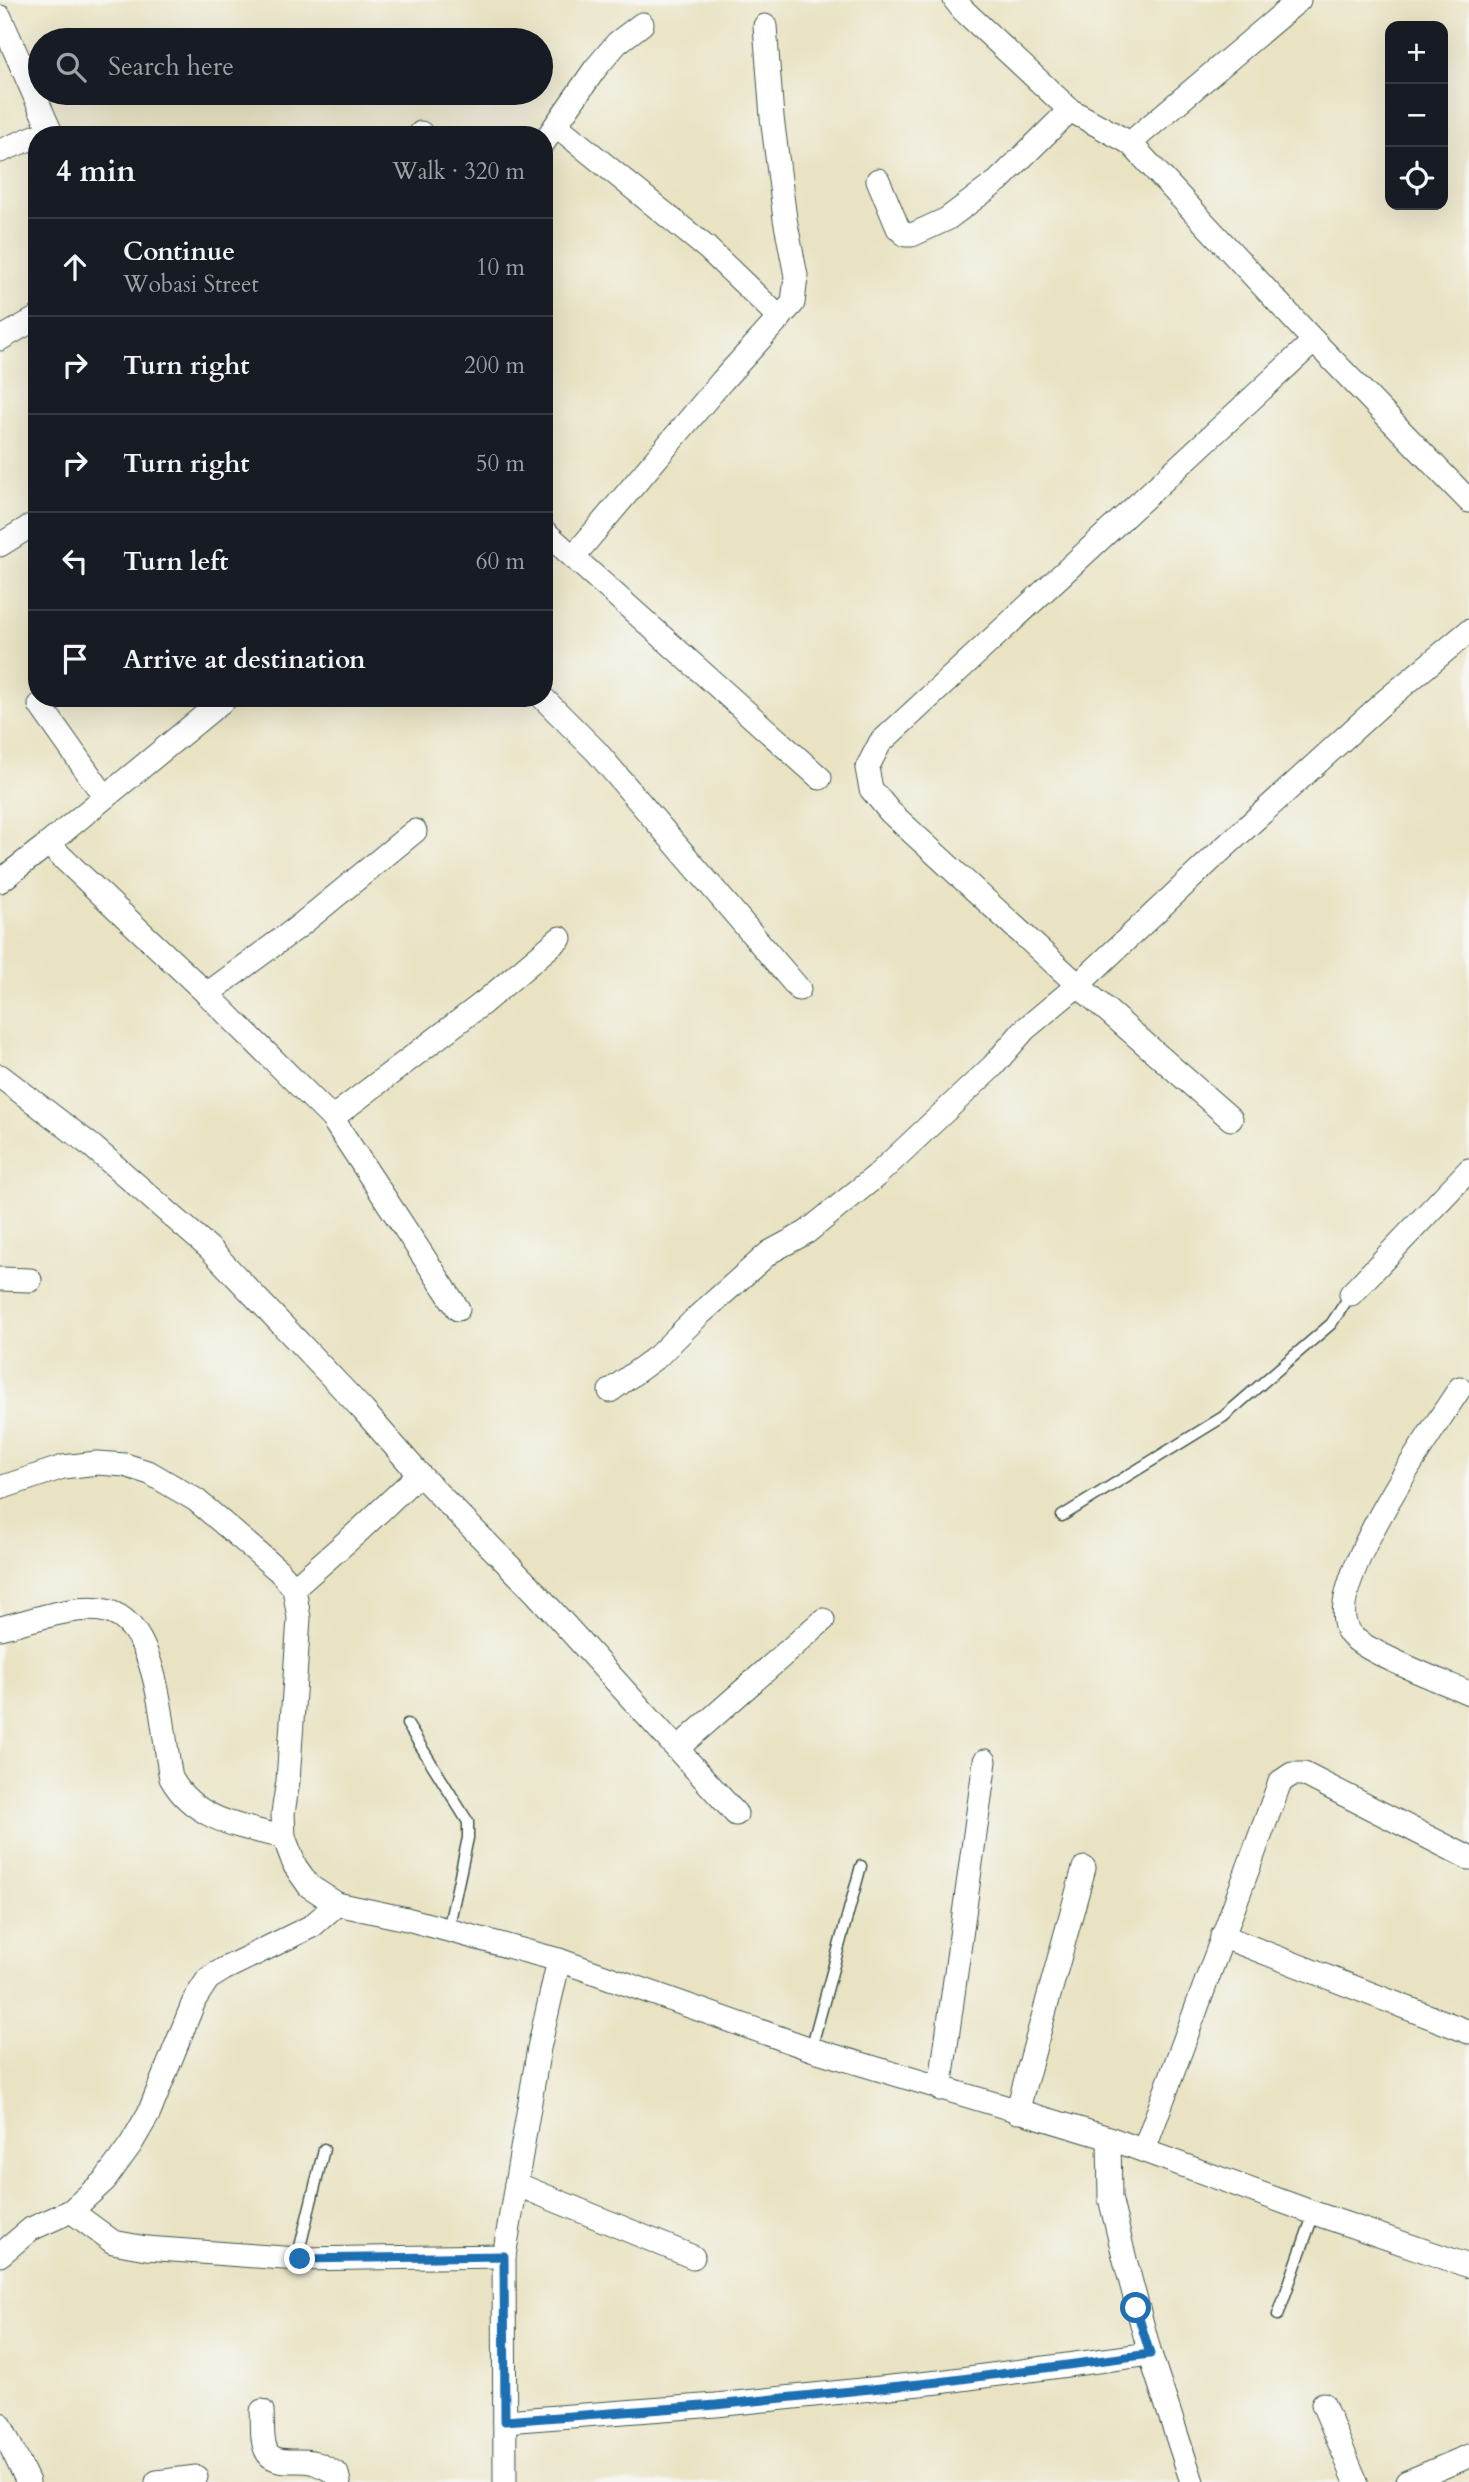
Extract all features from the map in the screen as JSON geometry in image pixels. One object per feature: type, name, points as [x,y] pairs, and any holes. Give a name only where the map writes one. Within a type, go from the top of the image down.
[{"type":"street","points":[[955,0],[1070,110],[1130,143],[1314,341],[1469,501]]},
{"type":"street","points":[[1130,143],[1296,1]]},
{"type":"street","points":[[0,17],[5,23],[28,87]]},
{"type":"street","points":[[553,130],[595,69],[617,43],[642,24]]},
{"type":"street","points":[[574,556],[722,381],[793,303],[796,276],[785,219],[772,117],[765,26]]},
{"type":"street","points":[[35,105],[42,126]]},
{"type":"street","points":[[878,180],[898,228],[906,235],[912,235],[947,219],[998,181],[1070,110]]},
{"type":"street","points":[[553,136],[707,247],[780,318]]},
{"type":"street","points":[[0,151],[28,140]]},
{"type":"street","points":[[0,339],[28,323]]},
{"type":"street","points":[[1231,1119],[1078,985],[890,812],[871,789],[867,768],[880,743],[1314,341]]},
{"type":"street","points":[[0,545],[28,528]]},
{"type":"street","points":[[553,538],[820,778]]},
{"type":"street","points":[[610,1391],[658,1356],[770,1252],[807,1232],[876,1177],[993,1066],[1024,1030],[1078,985],[1385,701],[1469,631]]},
{"type":"street","points":[[41,707],[105,797]]},
{"type":"street","points":[[0,881],[215,707]]},
{"type":"street","points":[[552,707],[596,751],[799,989]]},
{"type":"street","points":[[207,994],[298,927],[415,831]]},
{"type":"street","points":[[48,844],[207,994],[332,1118],[458,1309]]},
{"type":"street","points":[[332,1118],[483,1003],[560,938]]},
{"type":"street","points":[[0,1076],[93,1147],[209,1248],[363,1410],[419,1474],[536,1593],[736,1814]]},
{"type":"street","points":[[1351,1294],[1469,1170]]},
{"type":"street","points":[[0,1279],[30,1280]]},
{"type":"street","points":[[1460,1388],[1384,1504],[1349,1583],[1345,1618],[1347,1630],[1354,1638],[1381,1654],[1469,1693]]},
{"type":"street","points":[[0,1488],[63,1467],[97,1463],[125,1465],[150,1472],[196,1500],[294,1588],[299,1618],[288,1781],[283,1813],[284,1838],[295,1866],[309,1886],[337,1904],[559,1960],[811,2049],[1109,2138],[1469,2266]]},
{"type":"street","points":[[294,1588],[419,1474]]},
{"type":"street","points":[[0,1628],[80,1609],[107,1611],[130,1623],[155,1675],[171,1779],[179,1793],[200,1810],[224,1823],[284,1838]]},
{"type":"street","points":[[678,1748],[823,1620]]},
{"type":"street","points":[[940,2089],[985,1761]]},
{"type":"street","points":[[1144,2150],[1280,1782],[1293,1774],[1304,1774],[1469,1858]]},
{"type":"street","points":[[1017,2112],[1084,1868]]},
{"type":"street","points":[[0,2255],[31,2230],[71,2211],[105,2180],[149,2113],[195,1999],[208,1979],[312,1926],[337,1904]]},
{"type":"street","points":[[1222,1936],[1469,2032]]},
{"type":"street","points":[[505,2482],[504,2256],[538,2048],[559,1960]]},
{"type":"street","points":[[1109,2138],[1110,2198],[1136,2308],[1192,2482]]},
{"type":"street","points":[[516,2184],[692,2257]]},
{"type":"street","points":[[71,2211],[113,2242],[146,2248],[297,2259],[504,2256]]},
{"type":"street","points":[[505,2421],[716,2405],[926,2384],[1150,2354]]},
{"type":"street","points":[[1323,2404],[1356,2482]]},
{"type":"street","points":[[262,2411],[267,2454],[274,2459],[309,2461],[325,2466],[337,2474],[339,2482]]},
{"type":"street","points":[[0,2424],[27,2482]]},
{"type":"street","points":[[1407,2482],[1469,2456]]},
{"type":"street","points":[[157,2482],[196,2477]]},
{"type":"lane","points":[[1062,1516],[1223,1417],[1331,1324],[1351,1294]]},
{"type":"lane","points":[[407,1724],[468,1822],[468,1838],[448,1930]]},
{"type":"lane","points":[[811,2049],[861,1866]]},
{"type":"lane","points":[[297,2259],[324,2149]]},
{"type":"lane","points":[[1278,2315],[1314,2213]]},
{"type":"route","points":[[300,2259],[504,2256],[505,2421],[716,2405],[939,2382],[1150,2354],[1136,2308]]}]
